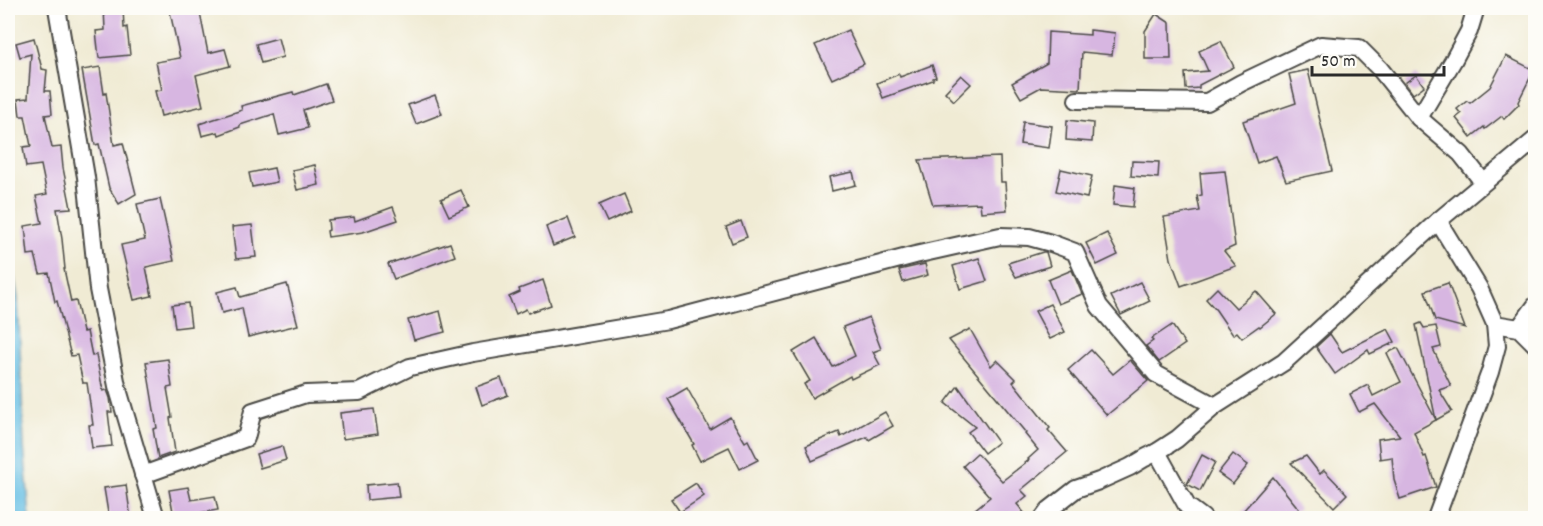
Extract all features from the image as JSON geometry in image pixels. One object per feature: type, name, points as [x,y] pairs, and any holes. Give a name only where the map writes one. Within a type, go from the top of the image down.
[{"type":"street","points":[[57,8],[86,177],[100,299],[117,386],[156,519]]},
{"type":"street","points":[[1419,118],[1464,41],[1476,8]]},
{"type":"street","points":[[1077,100],[1207,102],[1321,45],[1359,48],[1380,69],[1419,118],[1461,154],[1483,182]]},
{"type":"street","points":[[1042,519],[1049,510],[1076,489],[1130,467],[1157,452],[1177,439],[1215,406],[1284,362],[1438,221],[1536,139]]},
{"type":"street","points":[[1436,519],[1490,372],[1497,346],[1495,324],[1479,288],[1438,221]]},
{"type":"street","points":[[143,475],[246,438],[253,411],[306,394],[359,392],[410,367],[473,353],[668,320],[915,255],[1000,236],[1029,237],[1076,252],[1099,306],[1156,374],[1215,406]]},
{"type":"street","points":[[1519,328],[1536,305]]},
{"type":"street","points":[[1495,324],[1519,328],[1536,345]]},
{"type":"street","points":[[1157,452],[1187,506],[1203,519]]},
{"type":"water","points":[[8,243],[18,298],[24,445],[30,518],[8,518]]},
{"type":"building","points":[[104,8],[123,8],[124,28],[127,27],[130,55],[99,58],[96,31],[105,30]]},
{"type":"building","points":[[199,8],[208,53],[225,49],[230,66],[196,75],[203,106],[161,116],[155,91],[162,90],[156,62],[180,58],[170,12]]},
{"type":"building","points":[[1156,14],[1170,23],[1171,59],[1145,59],[1145,31]]},
{"type":"building","points":[[848,30],[864,64],[832,79],[815,45]]},
{"type":"building","points":[[1090,30],[1115,33],[1112,55],[1082,52],[1080,89],[1041,87],[1021,98],[1012,83],[1047,63],[1048,32],[1090,35]]},
{"type":"building","points":[[34,38],[42,69],[47,70],[45,91],[50,91],[52,114],[45,115],[52,148],[61,147],[71,208],[57,209],[64,269],[71,302],[76,301],[83,332],[87,331],[92,356],[96,355],[103,391],[107,390],[110,398],[112,412],[108,412],[112,446],[92,448],[89,425],[93,425],[87,383],[83,383],[77,355],[71,356],[49,273],[40,274],[35,254],[28,255],[25,226],[42,223],[36,196],[47,194],[41,165],[26,167],[23,147],[31,146],[25,116],[20,116],[18,99],[28,98],[31,54],[20,57],[16,43]]},
{"type":"building","points":[[278,38],[283,57],[261,63],[256,44]]},
{"type":"building","points":[[1221,41],[1234,67],[1199,85],[1199,88],[1186,89],[1185,73],[1208,71],[1199,51]]},
{"type":"building","points":[[1506,56],[1534,70],[1519,104],[1504,119],[1502,116],[1471,137],[1456,118],[1461,114],[1457,109],[1467,101],[1470,103],[1490,87]]},
{"type":"building","points":[[932,65],[936,77],[933,80],[883,98],[877,83]]},
{"type":"building","points":[[100,67],[114,145],[123,143],[136,194],[119,204],[109,188],[99,144],[95,145],[82,70]]},
{"type":"building","points":[[1308,70],[1332,171],[1286,181],[1276,156],[1257,163],[1243,121],[1296,103],[1289,74]]},
{"type":"building","points":[[961,75],[971,84],[954,101],[945,92]]},
{"type":"building","points":[[1416,75],[1424,86],[1413,94],[1405,83]]},
{"type":"building","points":[[326,84],[332,100],[303,110],[308,128],[279,135],[274,114],[240,125],[240,127],[219,135],[218,132],[202,136],[199,124],[242,110],[241,106],[293,92],[294,95]]},
{"type":"building","points":[[435,95],[442,114],[416,124],[408,105]]},
{"type":"building","points":[[1067,120],[1093,123],[1092,142],[1066,140]]},
{"type":"building","points":[[1023,122],[1052,126],[1049,148],[1020,144]]},
{"type":"building","points":[[1000,157],[1001,182],[1005,182],[1007,210],[981,212],[980,203],[933,205],[919,160]]},
{"type":"building","points":[[1132,161],[1159,162],[1158,178],[1131,176]]},
{"type":"building","points":[[315,165],[319,185],[297,190],[292,170]]},
{"type":"building","points":[[274,168],[277,182],[252,187],[249,173]]},
{"type":"building","points":[[1061,169],[1092,176],[1087,198],[1056,191]]},
{"type":"building","points":[[1225,171],[1235,246],[1224,251],[1236,266],[1181,286],[1171,259],[1164,217],[1200,211],[1197,196],[1202,195],[1200,173]]},
{"type":"building","points":[[853,172],[856,185],[832,191],[829,177]]},
{"type":"building","points":[[1115,185],[1135,188],[1133,207],[1113,205]]},
{"type":"building","points":[[461,190],[469,207],[449,216],[441,199]]},
{"type":"building","points":[[624,194],[631,211],[607,222],[599,205]]},
{"type":"building","points":[[160,199],[174,261],[146,267],[152,296],[134,300],[121,245],[145,240],[137,204]]},
{"type":"building","points":[[393,207],[398,220],[363,232],[328,237],[328,220],[354,217],[355,221]]},
{"type":"building","points":[[568,218],[575,237],[553,246],[546,227]]},
{"type":"building","points":[[741,221],[747,237],[732,243],[726,227]]},
{"type":"building","points":[[252,225],[256,257],[236,259],[232,227]]},
{"type":"building","points":[[1107,233],[1118,255],[1097,265],[1086,243]]},
{"type":"building","points":[[450,243],[455,256],[394,279],[388,264]]},
{"type":"building","points":[[1046,252],[1050,266],[1016,277],[1008,263]]},
{"type":"building","points":[[979,258],[987,281],[960,289],[953,266]]},
{"type":"building","points":[[925,264],[928,275],[903,282],[899,270]]},
{"type":"building","points":[[1072,270],[1082,294],[1058,304],[1048,280]]},
{"type":"building","points":[[543,280],[551,305],[528,313],[526,309],[516,314],[509,297],[520,292],[519,289]]},
{"type":"building","points":[[1140,282],[1150,301],[1121,315],[1111,296]]},
{"type":"building","points":[[1448,283],[1465,328],[1435,320],[1425,291]]},
{"type":"building","points":[[287,284],[298,325],[248,337],[242,308],[222,313],[217,292],[237,287],[240,297]]},
{"type":"building","points":[[1217,288],[1236,308],[1256,291],[1276,314],[1242,338],[1237,332],[1233,335],[1206,299]]},
{"type":"building","points":[[188,303],[191,326],[175,328],[172,305]]},
{"type":"building","points":[[1050,304],[1065,332],[1050,339],[1035,311]]},
{"type":"building","points":[[440,311],[445,332],[414,340],[408,320]]},
{"type":"building","points":[[869,317],[881,349],[873,352],[880,365],[851,379],[850,376],[812,398],[804,384],[810,381],[793,352],[816,338],[833,367],[855,356],[843,327]]},
{"type":"building","points":[[1421,323],[1424,328],[1436,326],[1441,347],[1433,349],[1451,386],[1439,390],[1452,411],[1436,420],[1416,325]]},
{"type":"building","points":[[1172,325],[1185,344],[1159,362],[1146,346],[1153,341],[1151,339]]},
{"type":"building","points":[[970,329],[991,366],[997,360],[1016,379],[1013,382],[1067,452],[1021,490],[1027,496],[1017,504],[1029,519],[963,519],[990,497],[963,466],[977,453],[1002,481],[1038,450],[949,340]]},
{"type":"building","points":[[1388,329],[1395,342],[1370,354],[1368,350],[1335,374],[1316,347],[1330,334],[1342,352]]},
{"type":"building","points":[[1398,348],[1436,420],[1414,432],[1424,457],[1426,456],[1436,487],[1400,499],[1394,480],[1392,457],[1380,459],[1378,439],[1400,436],[1375,404],[1359,412],[1350,394],[1368,385],[1373,396],[1401,382],[1387,353]]},
{"type":"building","points":[[1091,350],[1113,374],[1130,360],[1148,381],[1107,415],[1068,370]]},
{"type":"building","points":[[168,359],[172,387],[167,388],[175,452],[158,458],[153,429],[157,428],[146,362]]},
{"type":"building","points":[[501,378],[508,395],[482,405],[476,387]]},
{"type":"building","points":[[958,386],[998,442],[984,453],[968,432],[975,427],[945,403]]},
{"type":"building","points":[[687,388],[710,429],[730,417],[745,442],[748,440],[758,460],[740,469],[729,447],[700,461],[692,445],[694,444],[668,399]]},
{"type":"building","points":[[374,409],[378,434],[343,439],[340,413]]},
{"type":"building","points":[[885,412],[893,426],[869,440],[867,437],[812,461],[806,446],[839,432],[841,437]]},
{"type":"building","points":[[282,446],[286,460],[260,468],[256,454]]},
{"type":"building","points":[[1233,454],[1248,465],[1233,484],[1218,473]]},
{"type":"building","points":[[1202,455],[1215,462],[1200,491],[1187,484]]},
{"type":"building","points":[[1306,456],[1320,474],[1324,470],[1347,494],[1334,507],[1291,463]]},
{"type":"building","points":[[1273,477],[1299,509],[1287,519],[1252,519],[1243,511]]},
{"type":"building","points":[[397,482],[399,497],[367,500],[366,485]]},
{"type":"building","points":[[696,483],[704,496],[680,512],[671,499]]},
{"type":"building","points":[[126,485],[131,519],[109,519],[104,488]]},
{"type":"building","points":[[188,487],[191,500],[215,496],[218,510],[174,517],[169,490]]}]
